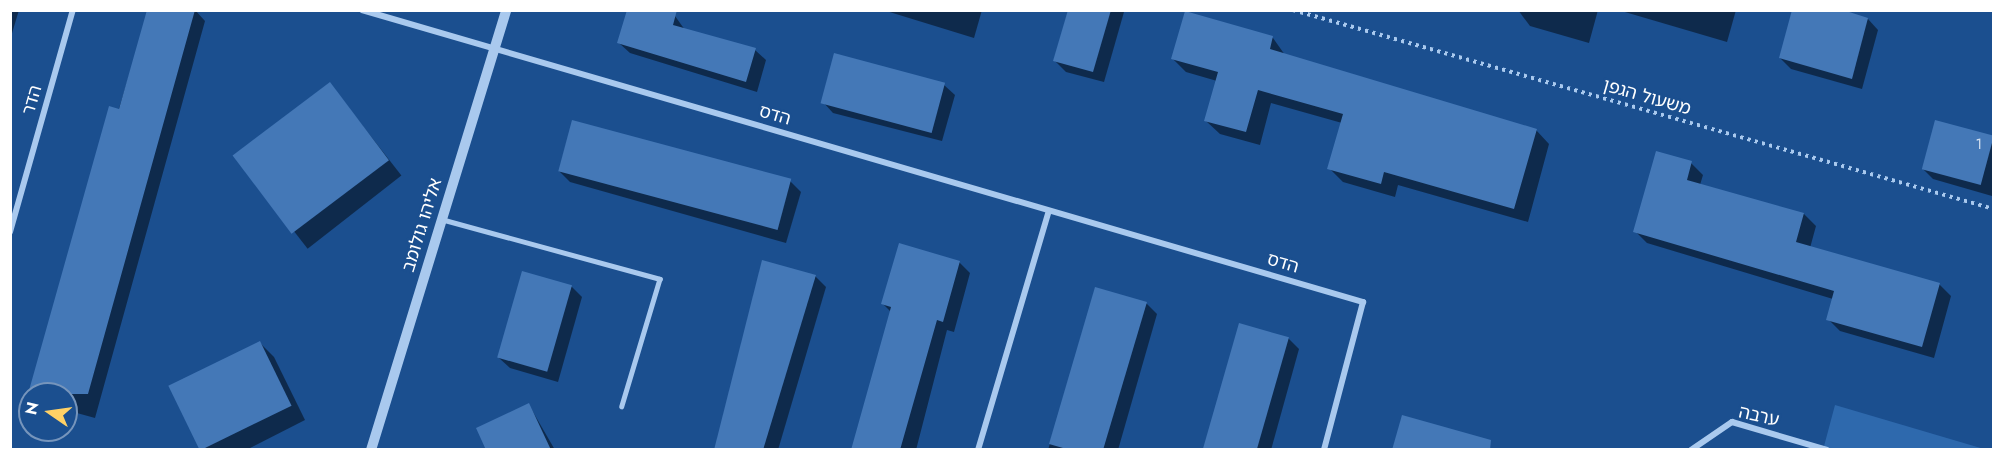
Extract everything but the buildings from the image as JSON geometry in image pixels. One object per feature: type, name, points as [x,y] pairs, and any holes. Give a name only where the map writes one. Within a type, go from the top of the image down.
[{"type":"street","name":"הדר","points":[[10,232],[74,10]]},
{"type":"street","points":[[362,10],[493,49]]},
{"type":"street","name":"אליהו גולומב","points":[[371,450],[506,10]]},
{"type":"street","name":"הדס","points":[[493,49],[1363,302],[1324,450]]},
{"type":"street","points":[[978,450],[1049,211]]},
{"type":"street","name":"ערבה","points":[[1691,450],[1732,422],[1827,450]]},
{"type":"lane","points":[[441,219],[660,279],[622,406]]},
{"type":"path","name":"משעול הגפן","points":[[1293,10],[1994,208]]},
{"type":"shaded area","points":[[1835,405],[1984,449],[1823,450]]}]
